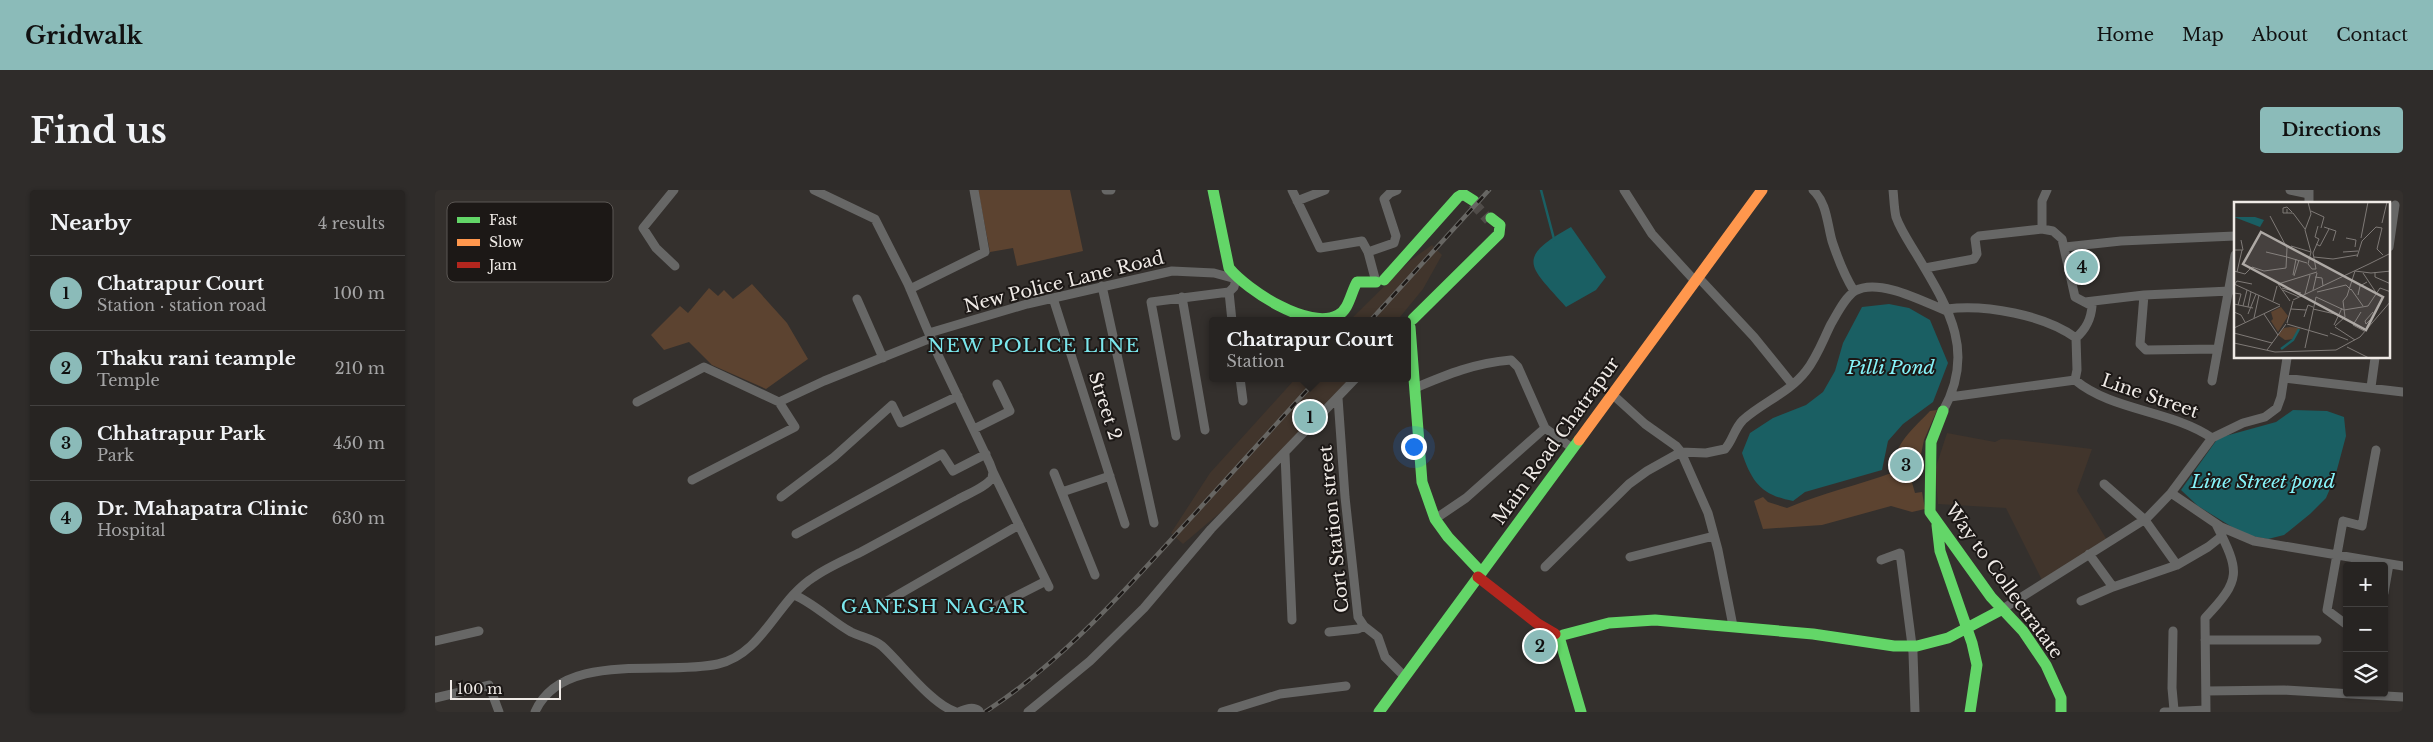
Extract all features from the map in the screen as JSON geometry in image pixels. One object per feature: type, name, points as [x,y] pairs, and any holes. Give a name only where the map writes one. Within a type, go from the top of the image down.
[{"type":"street","points":[[674,190],[643,228],[656,248],[675,266]]},
{"type":"street","points":[[814,190],[875,219],[910,289],[993,472],[1047,584],[995,608]]},
{"type":"street","points":[[910,289],[985,252],[974,190]]},
{"type":"street","points":[[1106,190],[1111,190]]},
{"type":"street","points":[[1213,190],[1228,266],[1236,279],[1300,315],[1314,317]]},
{"type":"street","points":[[1293,190],[1320,248],[1357,241],[1362,242],[1382,281]]},
{"type":"street","points":[[1297,201],[1325,190]]},
{"type":"street","points":[[1368,252],[1394,243],[1396,236],[1385,199],[1389,193],[1397,190]]},
{"type":"street","points":[[1624,190],[1652,234],[1754,337],[1793,384]]},
{"type":"street","name":"Main Road Chatrapur","points":[[1379,712],[1762,190]]},
{"type":"street","points":[[1813,190],[1826,212],[1840,264],[1854,291]]},
{"type":"street","points":[[1893,190],[1896,217],[1947,308],[1957,346],[1957,371],[1950,397],[1943,411]]},
{"type":"street","points":[[2042,229],[2042,201],[2047,190]]},
{"type":"street","points":[[2290,190],[2309,192]]},
{"type":"street","points":[[1333,317],[1345,308],[1357,282],[1382,281],[1458,197],[1463,194],[1468,195],[1473,202]]},
{"type":"street","points":[[2391,215],[2395,204]]},
{"type":"street","points":[[1411,320],[1497,232],[1496,226],[1490,219]]},
{"type":"street","points":[[1545,567],[1629,484],[1681,452],[1706,453],[1725,449],[1737,427],[1793,384],[1812,364],[1838,312],[1854,291],[1875,286],[1947,308],[1972,308],[2024,315],[2067,332],[2076,338],[2086,327],[2091,316],[2092,306],[2075,297],[2062,238],[2053,232],[2042,229],[1979,236],[1975,239],[1977,254],[1975,259],[1925,268]]},
{"type":"street","points":[[2065,247],[2121,241],[2234,236]]},
{"type":"street","points":[[2212,381],[2234,261]]},
{"type":"street","name":"New Police Lane Road","points":[[779,402],[824,381],[883,358],[930,335],[1053,298],[1172,271],[1214,272],[1236,279]]},
{"type":"street","points":[[1176,436],[1151,302],[1229,292],[1234,287],[1236,279]]},
{"type":"street","points":[[1102,286],[1154,523]]},
{"type":"street","points":[[2085,302],[2144,295],[2229,291]]},
{"type":"street","points":[[1229,292],[1232,317]]},
{"type":"street","points":[[2144,295],[2140,344],[2146,350],[2218,349]]},
{"type":"street","points":[[1182,297],[1205,430]]},
{"type":"street","name":"Street 2","points":[[1053,298],[1125,524]]},
{"type":"street","points":[[857,299],[883,358]]},
{"type":"street","name":"Line Street","points":[[2076,338],[2077,370],[2075,380],[2088,391],[2176,420],[2202,431],[2212,438]]},
{"type":"street","points":[[1411,344],[1422,482],[1435,519],[1448,538],[1480,574],[1538,624],[1559,636],[1581,712]]},
{"type":"street","points":[[1559,636],[1577,629],[1641,620],[1675,619],[1799,632],[1880,645],[1912,646],[1929,644],[1944,639],[2001,610],[2145,520],[2171,493],[2212,438],[2243,423],[2265,417],[2277,408],[2287,359]]},
{"type":"street","points":[[2371,387],[2375,359]]},
{"type":"street","points":[[1415,388],[1456,370],[1489,362],[1511,360],[1518,367],[1545,428],[1572,448]]},
{"type":"street","points":[[637,402],[704,367],[779,402],[795,427],[692,480]]},
{"type":"street","points":[[2284,378],[2403,392]]},
{"type":"street","points":[[1950,397],[2075,380]]},
{"type":"street","points":[[1241,382],[1243,401]]},
{"type":"street","points":[[1028,712],[1090,661],[1144,608],[1211,529],[1285,454],[1352,382]]},
{"type":"street","points":[[974,429],[1010,411],[997,384]]},
{"type":"street","points":[[1612,394],[1645,424],[1676,446],[1681,452],[1708,513],[1715,536],[1733,626]]},
{"type":"street","points":[[781,497],[833,457],[892,405],[901,423],[958,396]]},
{"type":"street","name":"Cort Station street","points":[[1338,398],[1358,617],[1364,626]]},
{"type":"street","name":"Way to Collectratate","points":[[1943,411],[1931,442],[1930,512],[2001,610],[2023,631],[2046,665],[2061,698],[2061,712]]},
{"type":"street","points":[[1435,519],[1466,498],[1545,428]]},
{"type":"street","points":[[2343,622],[2327,610],[2343,521],[2362,526],[2376,450]]},
{"type":"street","points":[[796,534],[942,454],[953,471],[986,454]]},
{"type":"street","points":[[1285,454],[1293,620]]},
{"type":"street","points":[[535,712],[544,694],[556,685],[567,679],[589,673],[695,667],[718,664],[733,659],[747,650],[794,595],[816,575],[916,523],[990,481],[993,472]]},
{"type":"street","points":[[1054,473],[1095,575]]},
{"type":"street","points":[[1062,492],[1110,476]]},
{"type":"street","points":[[2104,484],[2145,520],[2177,565]]},
{"type":"street","points":[[2171,493],[2216,524],[2254,541],[2403,566]]},
{"type":"street","points":[[1937,523],[1940,551],[1977,665],[1971,712]]},
{"type":"street","points":[[2164,712],[2175,710],[2206,711],[2205,618],[2226,595],[2235,576],[2231,560],[2216,524]]},
{"type":"street","points":[[882,604],[1019,525]]},
{"type":"street","points":[[1630,557],[1715,536]]},
{"type":"street","points":[[2081,601],[2177,565],[2208,547],[2222,536]]},
{"type":"street","points":[[1881,560],[1900,553],[1912,646],[1915,712]]},
{"type":"street","points":[[2089,554],[2113,588]]},
{"type":"street","points":[[2388,570],[2389,564]]},
{"type":"street","points":[[794,595],[805,599],[822,614],[851,632],[881,645],[946,707],[958,712],[967,708],[979,711]]},
{"type":"street","points":[[1329,632],[1358,629],[1364,626],[1378,637],[1385,657],[1405,677]]},
{"type":"street","points":[[2173,630],[2172,688],[2175,710]]},
{"type":"street","points":[[435,641],[479,631]]},
{"type":"street","points":[[2205,640],[2317,640]]},
{"type":"street","points":[[435,698],[489,685],[499,712]]},
{"type":"street","points":[[1222,712],[1280,694],[1346,686]]},
{"type":"street","points":[[2206,691],[2284,690],[2403,697]]},
{"type":"shaded area","points":[[978,190],[1070,190],[1083,251],[1017,266],[1013,248],[990,252]]},
{"type":"shaded area","points":[[1432,245],[1442,255],[1423,289],[1400,317],[1353,317],[1411,260]]},
{"type":"shaded area","points":[[752,284],[787,323],[808,359],[766,389],[712,365],[689,342],[664,350],[651,335],[680,306],[688,313],[709,288],[718,296],[724,290],[733,299]]},
{"type":"shaded area","points":[[1292,382],[1348,382],[1235,500],[1183,544],[1171,533],[1210,473]]},
{"type":"shaded area","points":[[1937,410],[1924,440],[1916,478],[1911,479],[1915,493],[1922,492],[1925,509],[1912,512],[1891,506],[1822,525],[1763,529],[1754,501],[1763,497],[1768,502],[1787,508],[1894,472],[1896,454],[1905,438],[1930,411]]},
{"type":"shaded area","points":[[1947,433],[1995,442],[2001,439],[2017,440],[2092,449],[2077,491],[2107,540],[2042,580],[2006,508],[1938,504],[1935,470]]},
{"type":"water","points":[[1571,227],[1606,277],[1596,290],[1566,307],[1537,273],[1534,264],[1535,256],[1541,247]]},
{"type":"water","name":"Pilli Pond","points":[[1889,304],[1909,308],[1930,320],[1948,363],[1933,402],[1903,424],[1888,441],[1882,470],[1805,492],[1793,501],[1765,491],[1754,479],[1742,453],[1750,433],[1773,418],[1806,405],[1823,392],[1835,371],[1843,343],[1862,307]]},
{"type":"water","name":"Line Street pond","points":[[2293,410],[2327,411],[2344,417],[2346,436],[2335,477],[2326,498],[2284,535],[2268,539],[2245,535],[2198,506],[2181,490],[2218,438],[2276,422]]},
{"type":"waterway","points":[[1541,190],[1554,239]]},
{"type":"tunnel","points":[[1473,203],[1489,220]]},
{"type":"railway","points":[[1374,317],[1489,190]]},
{"type":"railway","points":[[985,712],[1038,673],[1111,605],[1314,382]]},
{"type":"traffic: fast","points":[[1213,190],[1229,268],[1264,297],[1279,306],[1308,317]]},
{"type":"traffic: fast","points":[[1384,280],[1458,197],[1463,194],[1474,201]]},
{"type":"traffic: fast","points":[[1413,319],[1499,234],[1500,225],[1491,218]]},
{"type":"traffic: fast","points":[[1330,317],[1342,313],[1357,282],[1376,282]]},
{"type":"traffic: fast","points":[[1411,340],[1422,482],[1435,519],[1448,537],[1481,572]]},
{"type":"traffic: fast","points":[[1943,411],[1931,442],[1930,512],[1991,597],[2023,631],[2046,665],[2061,698],[2061,712]]},
{"type":"traffic: fast","points":[[1379,712],[1579,440]]},
{"type":"traffic: fast","points":[[1937,525],[1940,551],[1972,643],[1977,665],[1970,712]]},
{"type":"traffic: fast","points":[[1563,635],[1609,623],[1655,620],[1813,634],[1894,646],[1917,646],[1948,638],[2001,610]]},
{"type":"traffic: fast","points":[[1560,640],[1581,712]]},
{"type":"traffic: slow","points":[[1579,440],[1762,190]]},
{"type":"traffic: jam","points":[[1478,577],[1538,624],[1555,634]]},
{"type":"place","name":"Dr. Mahapatra Clinic","points":[[2082,267]]},
{"type":"place","name":"Chatrapur Court","points":[[1310,417]]},
{"type":"place","name":"Chhatrapur Park","points":[[1906,465]]},
{"type":"place","name":"Thaku rani teample","points":[[1540,646]]},
{"type":"district","name":"NEW POLICE LINE","points":[[1034,345]]},
{"type":"district","name":"GANESH NAGAR","points":[[934,606]]}]
